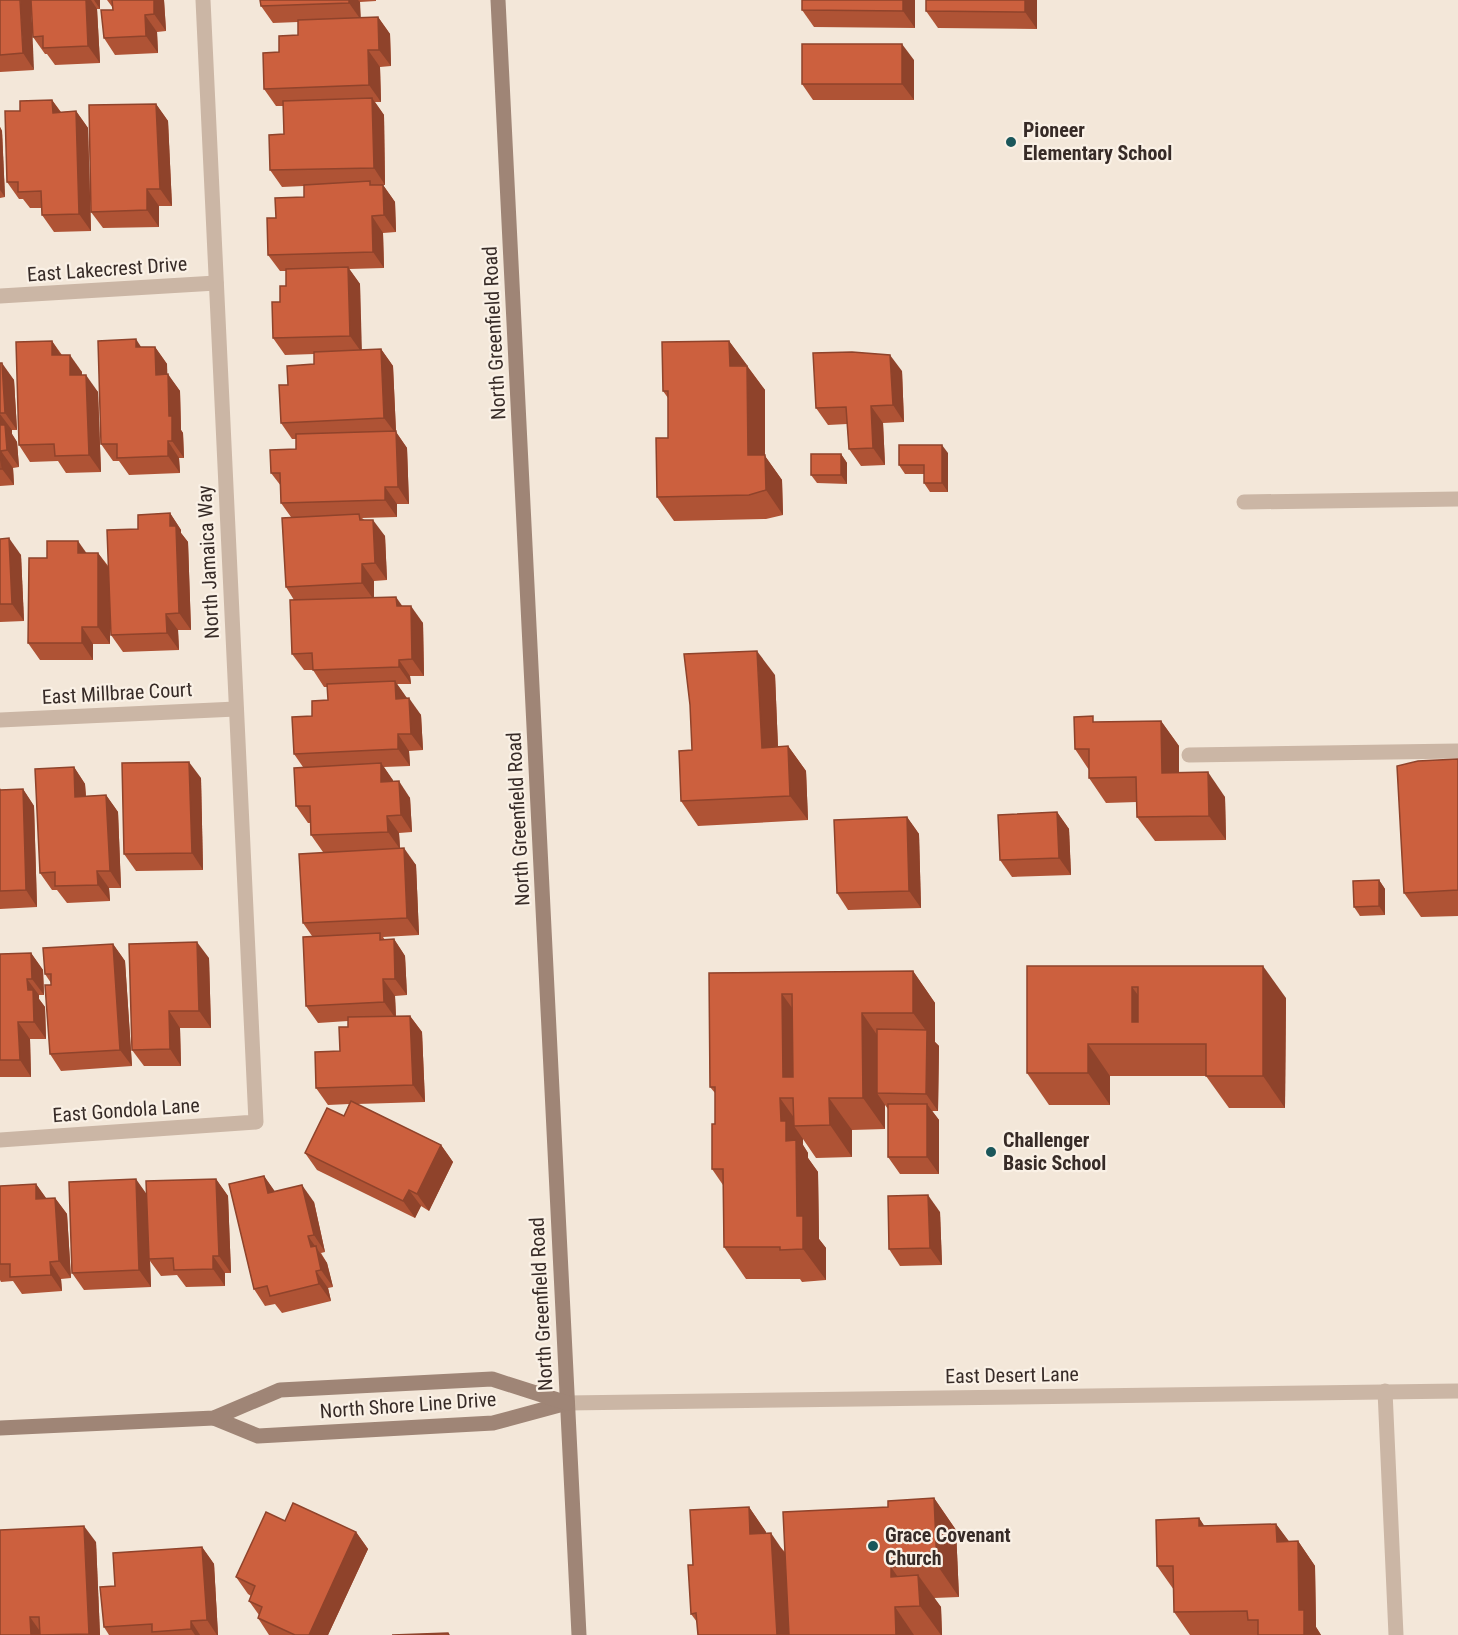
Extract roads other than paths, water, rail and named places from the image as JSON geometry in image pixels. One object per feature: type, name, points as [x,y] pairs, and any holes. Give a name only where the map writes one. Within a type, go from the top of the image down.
[{"type":"main road","name":"North Greenfield Road","points":[[498,0],[579,1635]]},
{"type":"main road","name":"North Shore Line Drive","points":[[0,1428],[214,1418],[280,1390],[492,1379],[567,1403]]},
{"type":"main road","name":"North Shore Line Drive","points":[[214,1418],[258,1436],[493,1423],[567,1403]]},
{"type":"street","name":"North Jamaica Way","points":[[203,0],[256,1122]]},
{"type":"street","name":"East Lakecrest Drive","points":[[0,296],[216,283]]},
{"type":"street","points":[[1244,502],[1458,499]]},
{"type":"street","name":"East Millbrae Court","points":[[0,720],[236,709]]},
{"type":"street","points":[[1189,755],[1458,751]]},
{"type":"street","name":"East Gondola Lane","points":[[0,1140],[256,1122]]},
{"type":"street","points":[[1385,1391],[1396,1635]]},
{"type":"street","name":"East Desert Lane","points":[[567,1403],[1458,1391]]},
{"type":"place","name":"Pioneer Elementary School","points":[[1011,142]]},
{"type":"place","name":"Challenger Basic School","points":[[991,1152]]},
{"type":"place","name":"Grace Covenant Church","points":[[873,1546]]}]
